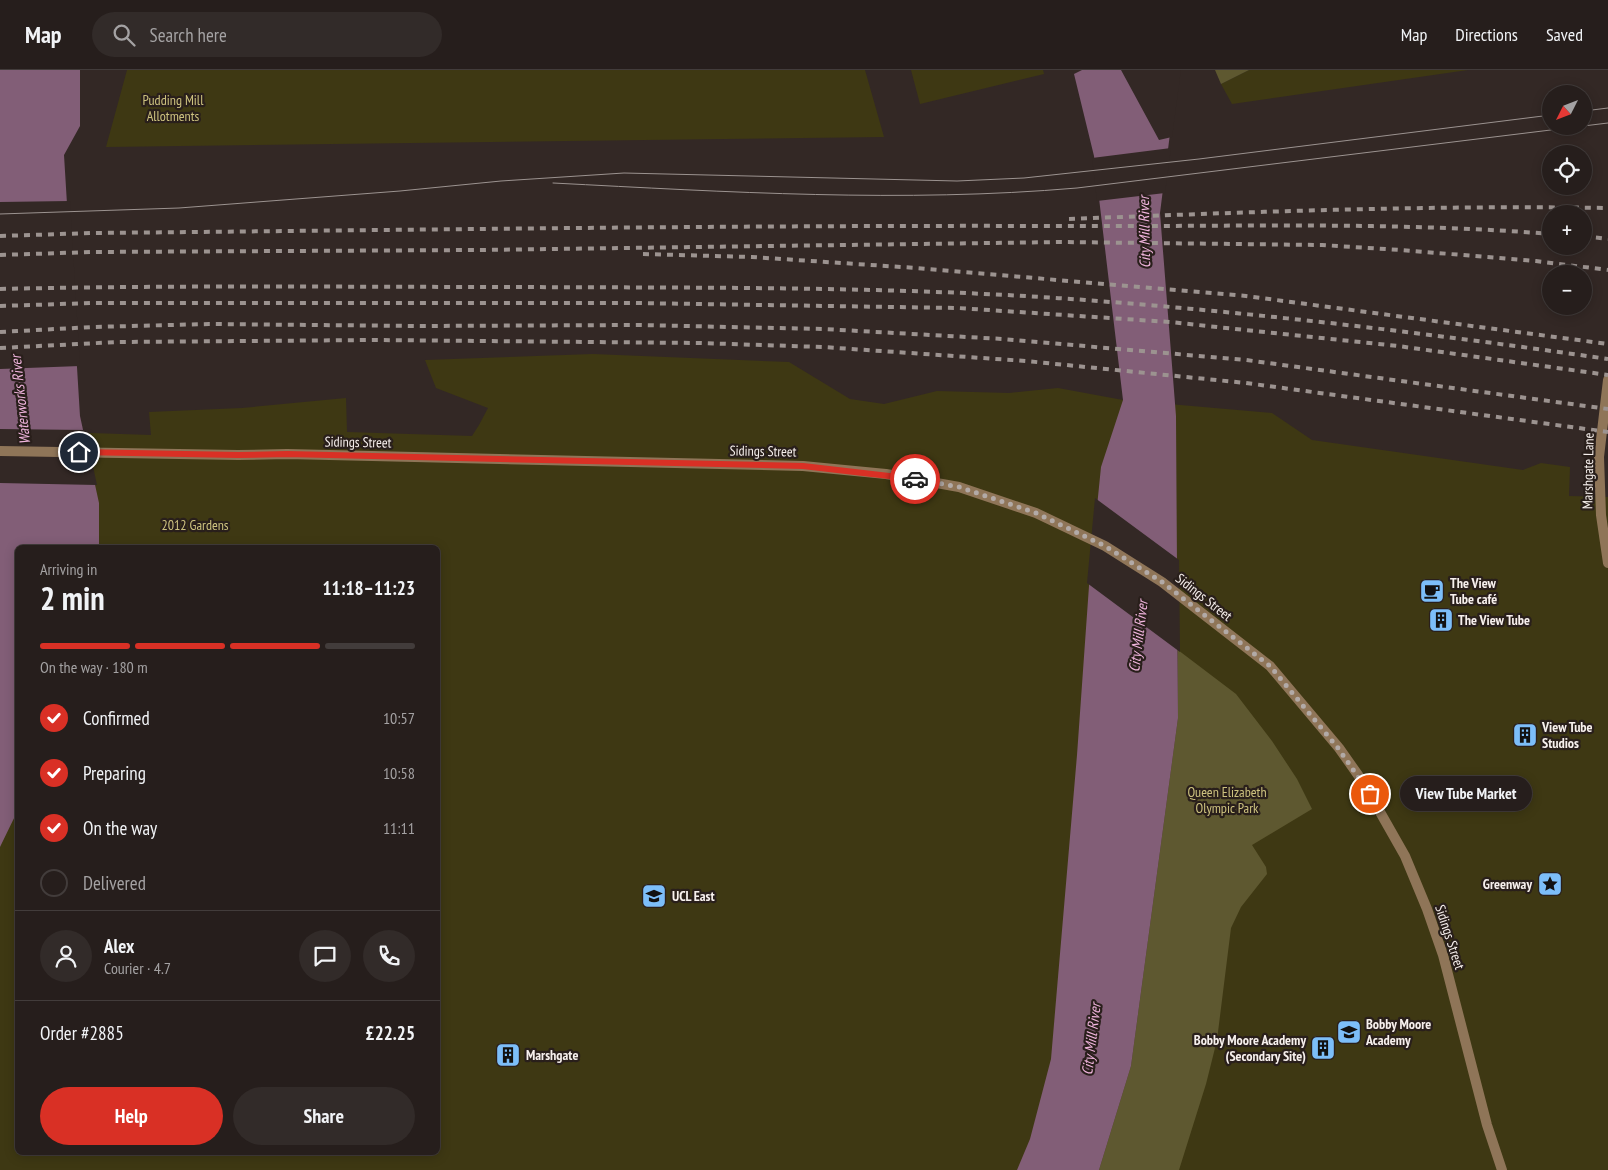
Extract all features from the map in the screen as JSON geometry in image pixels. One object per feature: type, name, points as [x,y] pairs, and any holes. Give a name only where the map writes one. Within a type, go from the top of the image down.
[{"type":"street","name":"Marshgate Lane","points":[[1608,380],[1599,457],[1601,515],[1608,563]]},
{"type":"street","name":"Sidings Street","points":[[0,451],[238,455],[287,454],[803,466],[886,474],[959,487],[1036,513],[1105,546],[1162,582],[1270,666],[1338,748],[1363,782],[1405,856],[1427,909],[1443,955],[1487,1125],[1502,1170]]},
{"type":"green space","name":"Pudding Mill Allotments","points":[[127,70],[865,70],[884,137],[106,147]]},
{"type":"green space","points":[[911,70],[1043,70],[1044,74],[920,104]]},
{"type":"green space","points":[[1215,70],[1249,70],[1221,84]]},
{"type":"green space","points":[[1249,70],[1468,70],[1232,104],[1221,84]]},
{"type":"green space","name":"Queen Elizabeth Olympic Park","points":[[593,354],[789,362],[850,399],[884,404],[937,391],[1009,393],[1058,388],[1123,400],[1272,413],[1312,440],[1523,470],[1541,463],[1570,467],[1569,496],[1608,497],[1608,1170],[0,1170],[0,430],[151,435],[149,412],[242,408],[346,398],[347,432],[472,436],[488,408],[436,388],[425,360]]},
{"type":"green space","points":[[1178,650],[1236,694],[1272,741],[1297,779],[1312,809],[1252,845],[1266,867],[1267,874],[1241,907],[1231,928],[1217,1040],[1206,1084],[1179,1170],[1099,1170],[1131,1066],[1178,718]]},
{"type":"water","name":"Waterworks River","points":[[0,70],[80,70],[80,126],[64,155],[80,416],[99,503],[99,545],[15,545],[15,816],[0,847]]},
{"type":"water","name":"City Mill River","points":[[1082,70],[1178,70],[1160,213],[1176,416],[1178,718],[1131,1066],[1099,1170],[1017,1170],[1030,1139],[1051,1059],[1077,755],[1089,586],[1101,467],[1123,400],[1094,156],[1074,74]]},
{"type":"pier","points":[[1121,70],[1181,70],[1172,137],[1159,140]]},
{"type":"pier","points":[[1171,148],[1165,193],[1097,201],[1092,158]]},
{"type":"pier","points":[[70,201],[80,366],[0,369],[0,202]]},
{"type":"pier","points":[[0,429],[85,430],[97,485],[0,483]]},
{"type":"pier","points":[[1095,498],[1179,560],[1180,652],[1087,583]]},
{"type":"tram line","points":[[1592,110],[1608,108]]},
{"type":"tram line","points":[[0,214],[179,208],[400,191],[501,181],[624,173],[957,181],[1024,178],[1199,159],[1542,116]]},
{"type":"tram line","points":[[553,183],[815,194],[946,195],[1012,192],[1077,188],[1608,123]]},
{"type":"railway","points":[[1069,219],[1406,208],[1608,208]]},
{"type":"railway","points":[[0,236],[92,233],[939,226],[1367,226],[1428,227],[1542,233]]},
{"type":"railway","points":[[1592,237],[1608,239]]},
{"type":"railway","points":[[0,255],[92,252],[480,250],[1061,242],[1322,245],[1536,261],[1608,270]]},
{"type":"railway","points":[[643,254],[752,257],[916,268],[1246,296],[1608,344]]},
{"type":"railway","points":[[0,289],[518,287],[873,290],[1014,295],[1282,318],[1478,341],[1608,359]]},
{"type":"railway","points":[[0,306],[92,303],[634,303],[958,308],[1170,322],[1398,346],[1608,375]]},
{"type":"railway","points":[[0,332],[209,324],[421,326],[638,325],[824,329],[1003,339],[1246,360],[1608,409]]},
{"type":"railway","points":[[0,348],[118,342],[374,340],[699,343],[823,347],[1026,361],[1246,383],[1608,432]]},
{"type":"way so far","points":[[915,479],[959,487],[1036,513],[1105,546],[1162,582],[1270,666],[1338,748],[1370,794]]},
{"type":"place","name":"The View Tube café","points":[[1432,591]]},
{"type":"place","name":"The View Tube","points":[[1441,620]]},
{"type":"place","name":"View Tube Studios","points":[[1525,735]]},
{"type":"place","name":"View Tube Market","points":[[1370,794]]},
{"type":"place","name":"Greenway","points":[[1550,884]]},
{"type":"place","name":"UCL East","points":[[654,896]]},
{"type":"place","name":"Bobby Moore Academy","points":[[1349,1032]]},
{"type":"place","name":"Bobby Moore Academy (Secondary Site)","points":[[1323,1048]]},
{"type":"place","name":"Marshgate","points":[[508,1055]]},
{"type":"route","points":[[79,452],[287,454],[803,466],[886,474],[915,479]]},
{"type":"park label","name":"2012 Gardens","points":[[195,525]]}]
